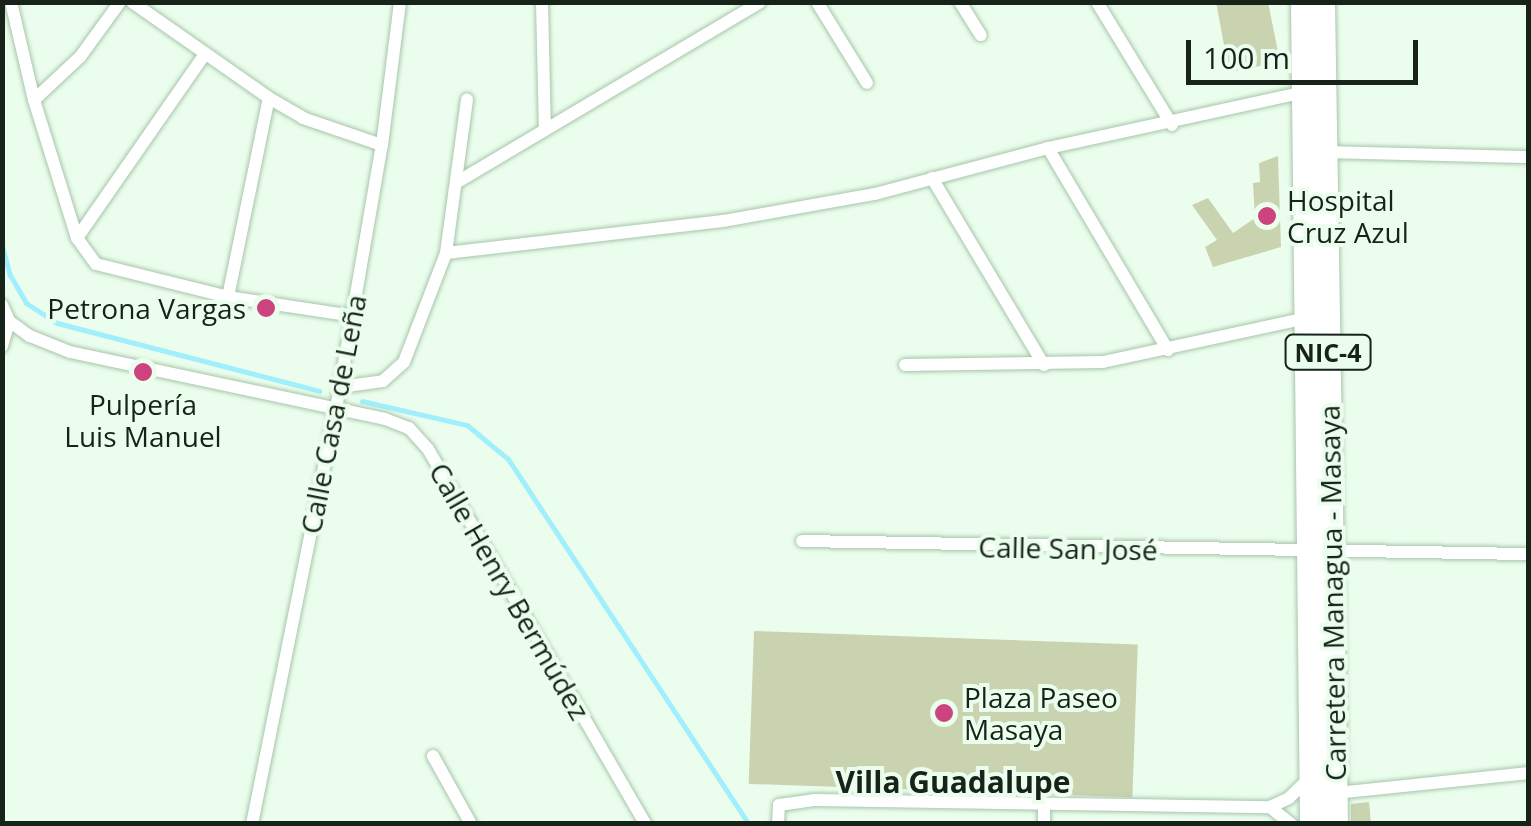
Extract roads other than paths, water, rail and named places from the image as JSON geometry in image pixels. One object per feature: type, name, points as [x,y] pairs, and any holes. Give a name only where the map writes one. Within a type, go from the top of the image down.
[{"type":"highway","name":"Carretera Managua - Masaya","points":[[1303,2],[1304,92],[1314,152],[1322,551],[1312,824]]},
{"type":"highway","name":"Carretera Managua - Masaya","points":[[1322,2],[1307,318],[1335,824]]},
{"type":"street","points":[[11,2],[34,100],[76,238],[96,264],[228,297],[353,316]]},
{"type":"street","points":[[34,100],[80,56],[120,2]]},
{"type":"street","points":[[132,2],[303,118],[382,145]]},
{"type":"street","name":"Calle Casa de Leña","points":[[252,824],[353,316],[382,145],[400,2]]},
{"type":"street","points":[[542,2],[545,130]]},
{"type":"street","points":[[459,181],[760,2]]},
{"type":"street","points":[[817,2],[868,83]]},
{"type":"street","points":[[960,2],[981,35]]},
{"type":"street","points":[[1097,2],[1172,124]]},
{"type":"street","points":[[76,238],[205,54]]},
{"type":"street","points":[[446,253],[723,221],[875,194],[1048,148],[1172,124],[1304,92]]},
{"type":"street","points":[[228,297],[269,98]]},
{"type":"street","points":[[340,387],[383,381],[404,362],[446,253],[459,181],[467,98]]},
{"type":"street","points":[[1048,148],[1168,350]]},
{"type":"street","points":[[1314,152],[1528,156]]},
{"type":"street","points":[[932,178],[1044,365]]},
{"type":"street","points":[[2,305],[9,320],[2,346]]},
{"type":"street","points":[[905,365],[1103,362],[1307,318]]},
{"type":"street","name":"Calle Henry Bermúdez","points":[[9,320],[30,336],[70,352],[384,419],[409,428],[428,449],[645,824]]},
{"type":"street","name":"Calle San José","points":[[802,541],[1528,554]]},
{"type":"street","points":[[432,756],[471,824]]},
{"type":"street","points":[[1336,793],[1528,773]]},
{"type":"street","points":[[778,824],[779,805],[814,800],[1270,807],[1289,798],[1312,777]]},
{"type":"street","points":[[1044,803],[1044,824]]},
{"type":"street","points":[[1270,807],[1292,824]]},
{"type":"waterway","points":[[2,246],[10,275],[26,303],[57,323],[319,391]]},
{"type":"waterway","points":[[362,401],[467,425],[508,459],[749,824]]},
{"type":"place","name":"Hospital Cruz Azul","points":[[1267,216]]},
{"type":"place","name":"Petrona Vargas","points":[[266,308]]},
{"type":"place","name":"Pulpería Luis Manuel","points":[[143,372]]},
{"type":"place","name":"Plaza Paseo Masaya","points":[[944,713]]},
{"type":"district","name":"Villa Guadalupe","points":[[953,782]]}]
